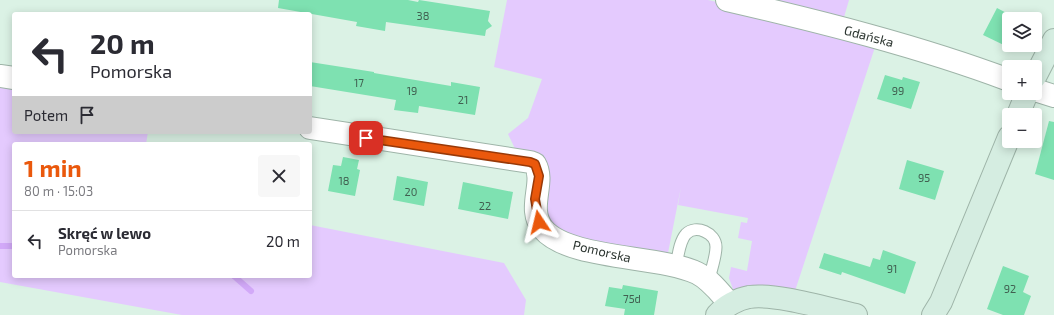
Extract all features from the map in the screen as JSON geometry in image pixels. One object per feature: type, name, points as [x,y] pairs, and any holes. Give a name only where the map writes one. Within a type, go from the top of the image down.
[{"type":"street","name":"Gdańska","points":[[727,0],[800,17],[897,43],[1002,78]]},
{"type":"street","points":[[1042,63],[1054,40]]},
{"type":"street","points":[[0,76],[12,78]]},
{"type":"street","points":[[1042,92],[1054,96]]},
{"type":"street","name":"Pomorska","points":[[312,128],[535,164],[539,176],[535,199],[537,216],[542,228],[553,237],[581,248],[606,254],[676,266],[698,273],[709,280],[723,310]]},
{"type":"street","points":[[933,315],[941,302],[1004,148]]},
{"type":"street","points":[[723,310],[739,300],[761,296],[856,315]]},
{"type":"lane","points":[[676,266],[681,244],[686,234],[695,230],[705,231],[712,237],[716,246],[709,280]]},
{"type":"shaded area","points":[[507,0],[708,0],[798,21],[876,44],[794,294],[734,292],[729,278],[731,267],[747,271],[752,241],[738,238],[741,222],[747,223],[748,218],[678,205],[681,187],[668,253],[665,258],[595,246],[546,223],[543,176],[518,155],[508,134],[528,118],[542,79],[494,67]]},
{"type":"shaded area","points":[[751,0],[849,0],[842,24]]},
{"type":"shaded area","points":[[0,81],[12,83],[12,134],[148,134],[146,142],[12,142],[12,278],[312,278],[312,225],[504,263],[526,300],[524,315],[182,315],[0,282]]},
{"type":"building","points":[[279,0],[408,0],[418,2],[419,0],[490,11],[488,21],[492,26],[486,30],[485,36],[386,22],[385,31],[356,26],[357,22],[312,14],[312,12],[301,12],[278,8]]},
{"type":"building","points":[[997,8],[1005,12],[1002,12],[1002,44],[983,35]]},
{"type":"building","points":[[312,62],[451,86],[451,82],[480,87],[475,115],[419,106],[418,113],[394,110],[396,100],[312,86]]},
{"type":"building","points":[[885,75],[902,80],[903,77],[920,82],[911,109],[877,99]]},
{"type":"building","points":[[1049,121],[1054,122],[1054,180],[1035,174]]},
{"type":"building","points":[[343,157],[359,160],[357,169],[360,170],[355,196],[328,191],[333,165],[341,166]]},
{"type":"building","points":[[907,160],[944,171],[935,200],[899,189]]},
{"type":"building","points":[[397,176],[428,182],[424,206],[393,200]]},
{"type":"building","points":[[463,182],[513,192],[508,219],[458,209]]},
{"type":"building","points":[[883,250],[916,262],[905,294],[842,272],[841,275],[819,268],[824,253],[870,267],[873,258],[880,260]]},
{"type":"building","points":[[1003,266],[1029,276],[1023,292],[1031,296],[1024,315],[1003,315],[987,309]]},
{"type":"building","points":[[623,285],[658,291],[654,315],[624,315],[625,309],[605,306],[609,287],[622,289]]},
{"type":"waterway","points":[[0,246],[12,246]]},
{"type":"waterway","points":[[236,278],[251,291]]},
{"type":"route","points":[[366,138],[522,160],[535,164],[538,169],[539,176],[535,199],[539,222]]}]
